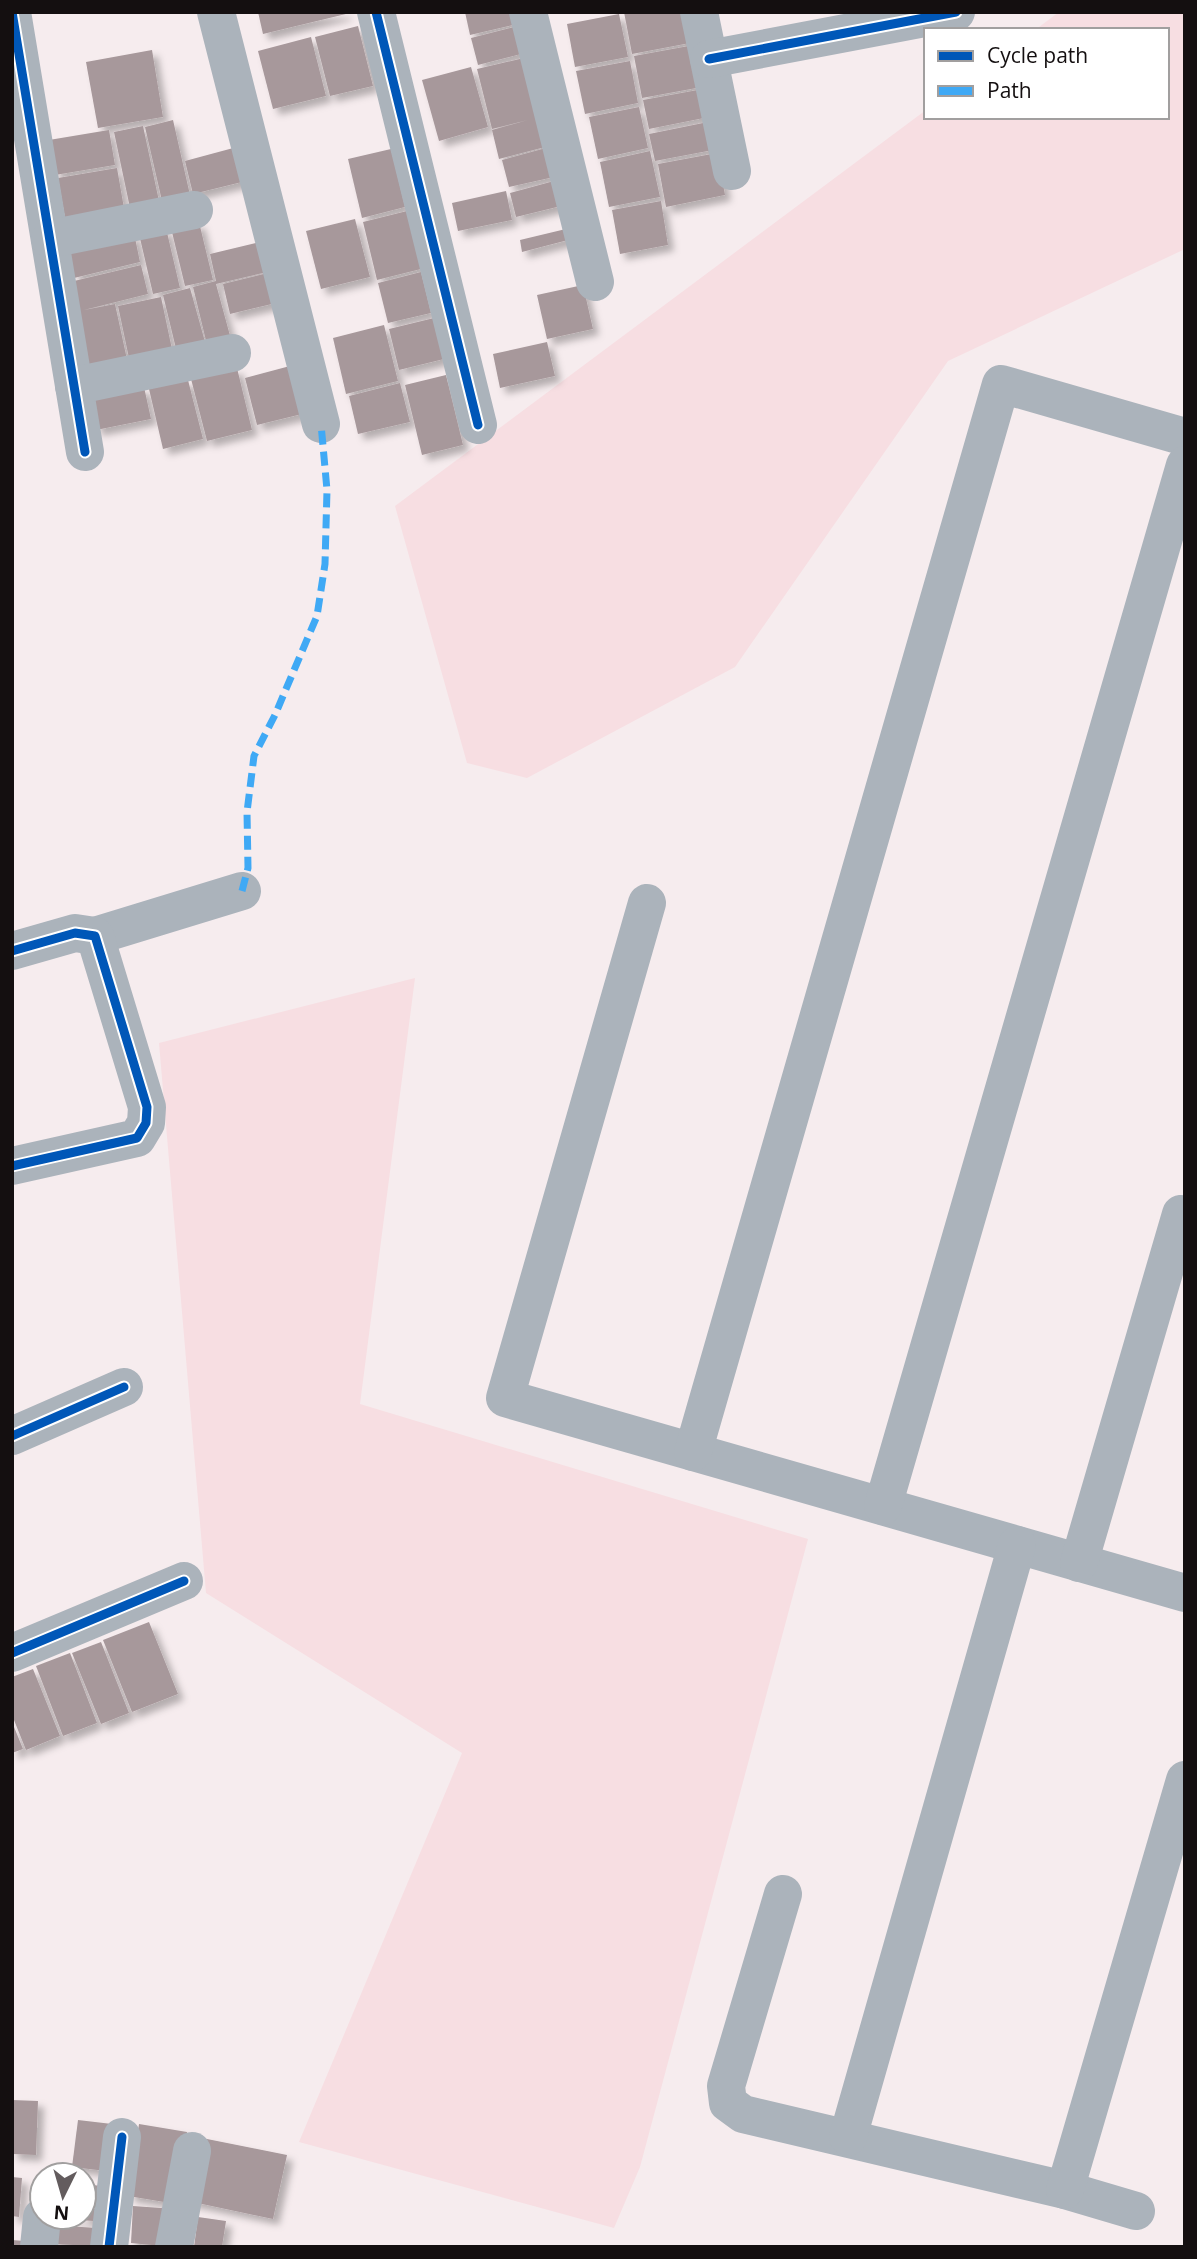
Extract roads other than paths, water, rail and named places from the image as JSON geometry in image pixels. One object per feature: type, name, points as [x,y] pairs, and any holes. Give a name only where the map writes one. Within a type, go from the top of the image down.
[{"type":"street","points":[[12,12],[85,452]]},
{"type":"street","points":[[216,12],[321,424]]},
{"type":"street","points":[[376,12],[478,425]]},
{"type":"street","points":[[528,12],[596,282]]},
{"type":"street","points":[[699,12],[732,171]]},
{"type":"street","points":[[709,59],[956,12]]},
{"type":"street","points":[[50,239],[194,210]]},
{"type":"street","points":[[75,386],[232,353]]},
{"type":"street","points":[[693,1452],[1001,384],[1185,437]]},
{"type":"street","points":[[883,1506],[1185,466]]},
{"type":"street","points":[[12,951],[75,933],[94,936],[242,891]]},
{"type":"street","points":[[647,903],[505,1398],[1185,1593]]},
{"type":"street","points":[[12,1166],[137,1138],[146,1123],[147,1107],[94,936]]},
{"type":"street","points":[[1079,1563],[1181,1214]]},
{"type":"street","points":[[12,1436],[124,1387]]},
{"type":"street","points":[[848,2137],[1017,1545]]},
{"type":"street","points":[[12,1653],[184,1581]]},
{"type":"street","points":[[1065,2190],[1185,1780]]},
{"type":"street","points":[[783,1894],[726,2086],[728,2103],[743,2114],[1065,2190],[1136,2211]]},
{"type":"street","points":[[110,2247],[122,2137]]},
{"type":"street","points":[[174,2247],[192,2151]]}]
